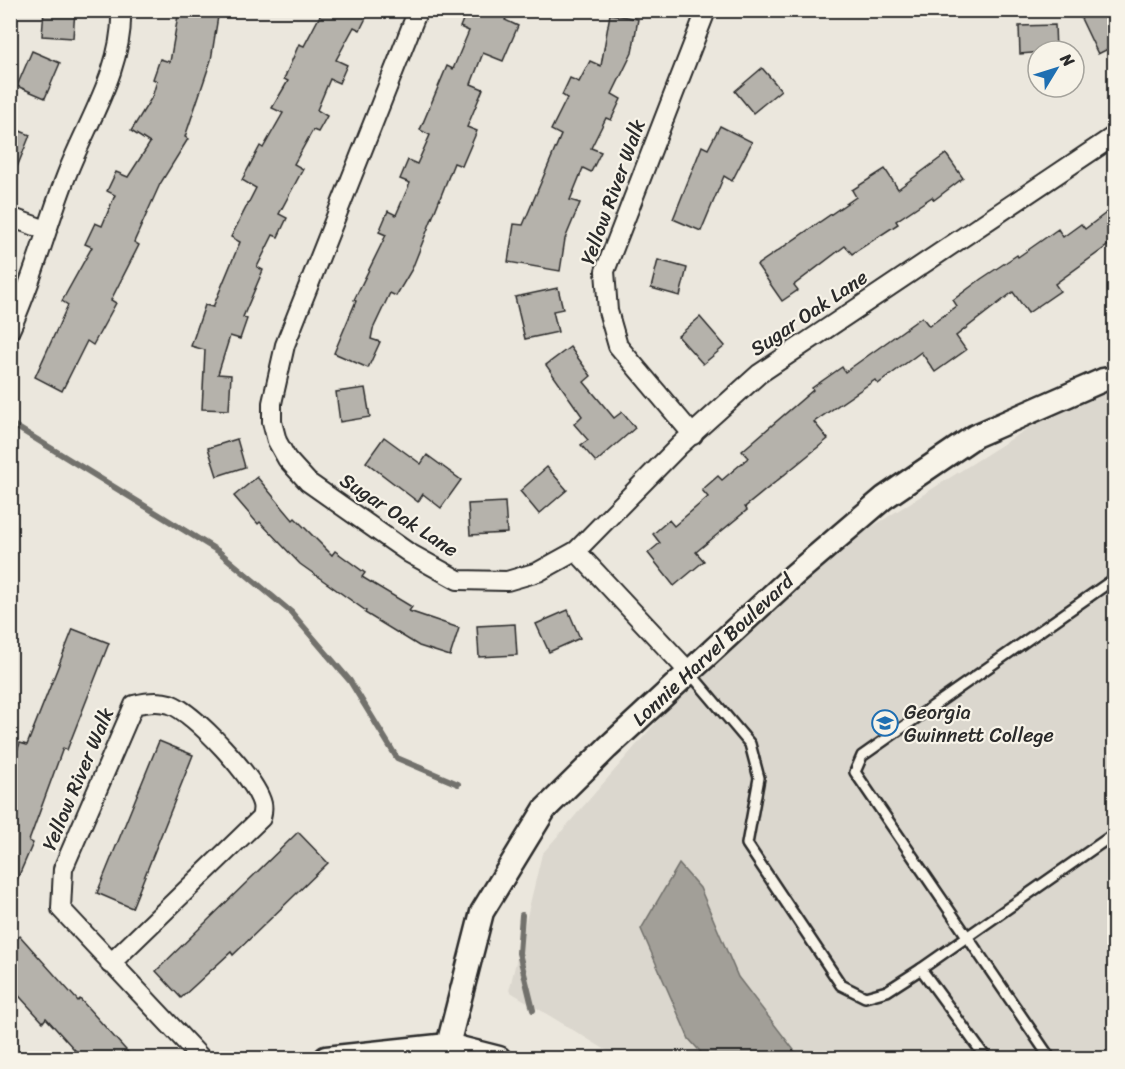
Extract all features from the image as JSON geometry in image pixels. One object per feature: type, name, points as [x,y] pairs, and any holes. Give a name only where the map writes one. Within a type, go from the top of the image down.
[{"type":"street","points":[[10,330],[76,148],[105,85],[122,32],[121,10]]},
{"type":"street","name":"Sugar Oak Lane","points":[[418,10],[285,345],[272,403],[272,422],[277,441],[287,459],[308,482],[409,553],[458,580],[507,581],[538,572],[576,551],[693,435],[759,374],[1114,136]]},
{"type":"street","name":"Yellow River Walk","points":[[693,435],[618,346],[608,311],[605,271],[704,16]]},
{"type":"street","points":[[10,217],[46,230]]},
{"type":"street","name":"Lonnie Harvel Boulevard","points":[[448,1045],[482,912],[545,809],[607,748],[810,561],[906,482],[975,436],[1114,378]]},
{"type":"street","points":[[576,551],[690,673]]},
{"type":"street","name":"Yellow River Walk","points":[[110,964],[261,818],[263,806],[235,763],[194,717],[170,704],[149,701],[134,705],[63,869],[61,909],[110,964],[201,1059]]},
{"type":"street","points":[[326,1059],[448,1045],[499,1059]]},
{"type":"lane","points":[[1050,1059],[855,772],[862,756],[1114,579]]},
{"type":"lane","points":[[690,673],[750,744],[759,778],[747,844],[841,985],[865,997],[887,991],[921,969],[1114,834]]},
{"type":"lane","points":[[921,969],[986,1059]]},
{"type":"shaded area","name":"Georgia Gwinnett College","points":[[1114,374],[1114,1058],[619,1058],[509,991],[542,854],[769,592]]},
{"type":"shaded area","points":[[679,864],[700,888],[738,977],[800,1058],[706,1058],[689,1039],[641,929]]},
{"type":"building","points":[[44,10],[75,10],[73,38],[42,36]]},
{"type":"building","points":[[179,10],[219,10],[211,60],[185,137],[188,139],[160,184],[134,242],[139,245],[111,300],[116,303],[93,345],[87,341],[62,391],[35,377],[68,305],[62,301],[92,247],[85,244],[95,223],[102,226],[115,195],[107,191],[116,172],[128,177],[150,143],[131,131],[152,97],[157,81],[153,79],[160,59],[170,62]]},
{"type":"building","points":[[323,10],[370,10],[360,30],[354,27],[336,60],[347,65],[339,83],[330,79],[317,110],[327,116],[318,132],[313,130],[294,164],[303,169],[279,214],[287,218],[278,237],[273,235],[257,267],[263,270],[243,317],[247,319],[240,339],[230,336],[218,374],[231,375],[229,410],[202,409],[205,350],[191,346],[205,305],[213,307],[240,242],[231,237],[256,188],[242,180],[260,146],[263,148],[283,113],[272,108],[288,81],[284,79],[299,44],[304,46]]},
{"type":"building","points":[[467,10],[511,10],[505,20],[518,26],[503,61],[483,53],[471,84],[483,89],[467,127],[477,131],[462,166],[454,163],[412,269],[396,296],[390,293],[373,329],[371,339],[380,342],[368,368],[334,353],[356,301],[354,300],[386,235],[379,232],[388,211],[396,215],[410,183],[400,179],[408,160],[417,164],[430,135],[420,130],[447,66],[453,69],[469,31],[460,27]]},
{"type":"building","points":[[1077,10],[1114,10],[1114,46],[1098,54]]},
{"type":"building","points":[[610,14],[638,19],[632,53],[612,94],[621,99],[611,120],[606,118],[591,148],[601,152],[591,172],[583,168],[570,200],[580,203],[565,239],[560,271],[508,262],[514,224],[523,225],[561,135],[551,130],[567,98],[562,95],[570,78],[579,82],[590,61],[601,66]]},
{"type":"building","points":[[1055,25],[1056,39],[1026,39],[1026,54],[1020,54],[1019,26]]},
{"type":"building","points":[[32,51],[60,63],[45,98],[17,86]]},
{"type":"building","points":[[762,68],[781,90],[753,113],[735,91]]},
{"type":"building","points":[[720,126],[752,142],[732,181],[724,176],[701,231],[673,219],[702,146],[708,149]]},
{"type":"building","points":[[10,127],[30,135],[11,182],[10,182]]},
{"type":"building","points":[[946,154],[963,178],[934,200],[932,197],[896,221],[898,224],[852,254],[845,246],[794,285],[798,290],[782,301],[757,265],[856,197],[852,190],[885,169],[898,189]]},
{"type":"building","points":[[1114,207],[1114,241],[1055,284],[1060,291],[1028,313],[1013,292],[956,336],[966,350],[935,372],[921,352],[878,384],[875,380],[814,422],[828,439],[745,507],[747,510],[696,552],[704,561],[674,586],[648,553],[660,543],[653,534],[669,520],[674,526],[708,497],[702,490],[718,476],[722,480],[748,458],[742,451],[813,390],[812,388],[842,367],[845,372],[922,317],[929,326],[957,306],[953,300],[1058,229],[1063,237],[1081,224],[1085,229]]},
{"type":"building","points":[[658,260],[687,268],[680,296],[651,288]]},
{"type":"building","points":[[558,288],[563,309],[553,311],[558,332],[525,339],[515,297]]},
{"type":"building","points":[[700,317],[725,346],[703,364],[678,336]]},
{"type":"building","points":[[570,347],[591,376],[584,382],[614,418],[622,412],[635,428],[596,462],[581,445],[588,440],[574,424],[582,416],[546,365]]},
{"type":"building","points":[[365,388],[370,417],[340,422],[336,392]]},
{"type":"building","points":[[384,437],[421,464],[427,455],[461,480],[441,508],[423,494],[418,502],[366,462]]},
{"type":"building","points":[[237,439],[245,467],[217,476],[208,448]]},
{"type":"building","points":[[547,467],[567,490],[539,514],[520,491]]},
{"type":"building","points":[[257,477],[293,520],[295,518],[332,555],[335,551],[365,573],[362,577],[412,607],[409,611],[459,628],[450,656],[419,646],[365,613],[366,611],[300,564],[260,522],[258,524],[234,496]]},
{"type":"building","points":[[505,502],[507,533],[470,535],[468,504]]},
{"type":"building","points":[[568,610],[580,638],[549,652],[536,624]]},
{"type":"building","points":[[515,624],[517,655],[479,657],[477,626]]},
{"type":"building","points":[[73,629],[109,643],[67,750],[63,748],[29,841],[33,843],[10,896],[10,770],[20,743],[27,745]]},
{"type":"building","points":[[159,741],[193,755],[132,908],[97,893]]},
{"type":"building","points":[[298,832],[328,863],[233,955],[231,952],[181,998],[156,971]]},
{"type":"building","points":[[20,936],[134,1059],[83,1059],[46,1018],[43,1022],[10,986],[10,945]]},
{"type":"waterway","points":[[10,423],[218,551],[291,612],[350,681],[397,758],[458,784]]},
{"type":"waterway","points":[[522,915],[519,953],[533,1010]]},
{"type":"place","name":"Georgia Gwinnett College","points":[[885,723]]}]
